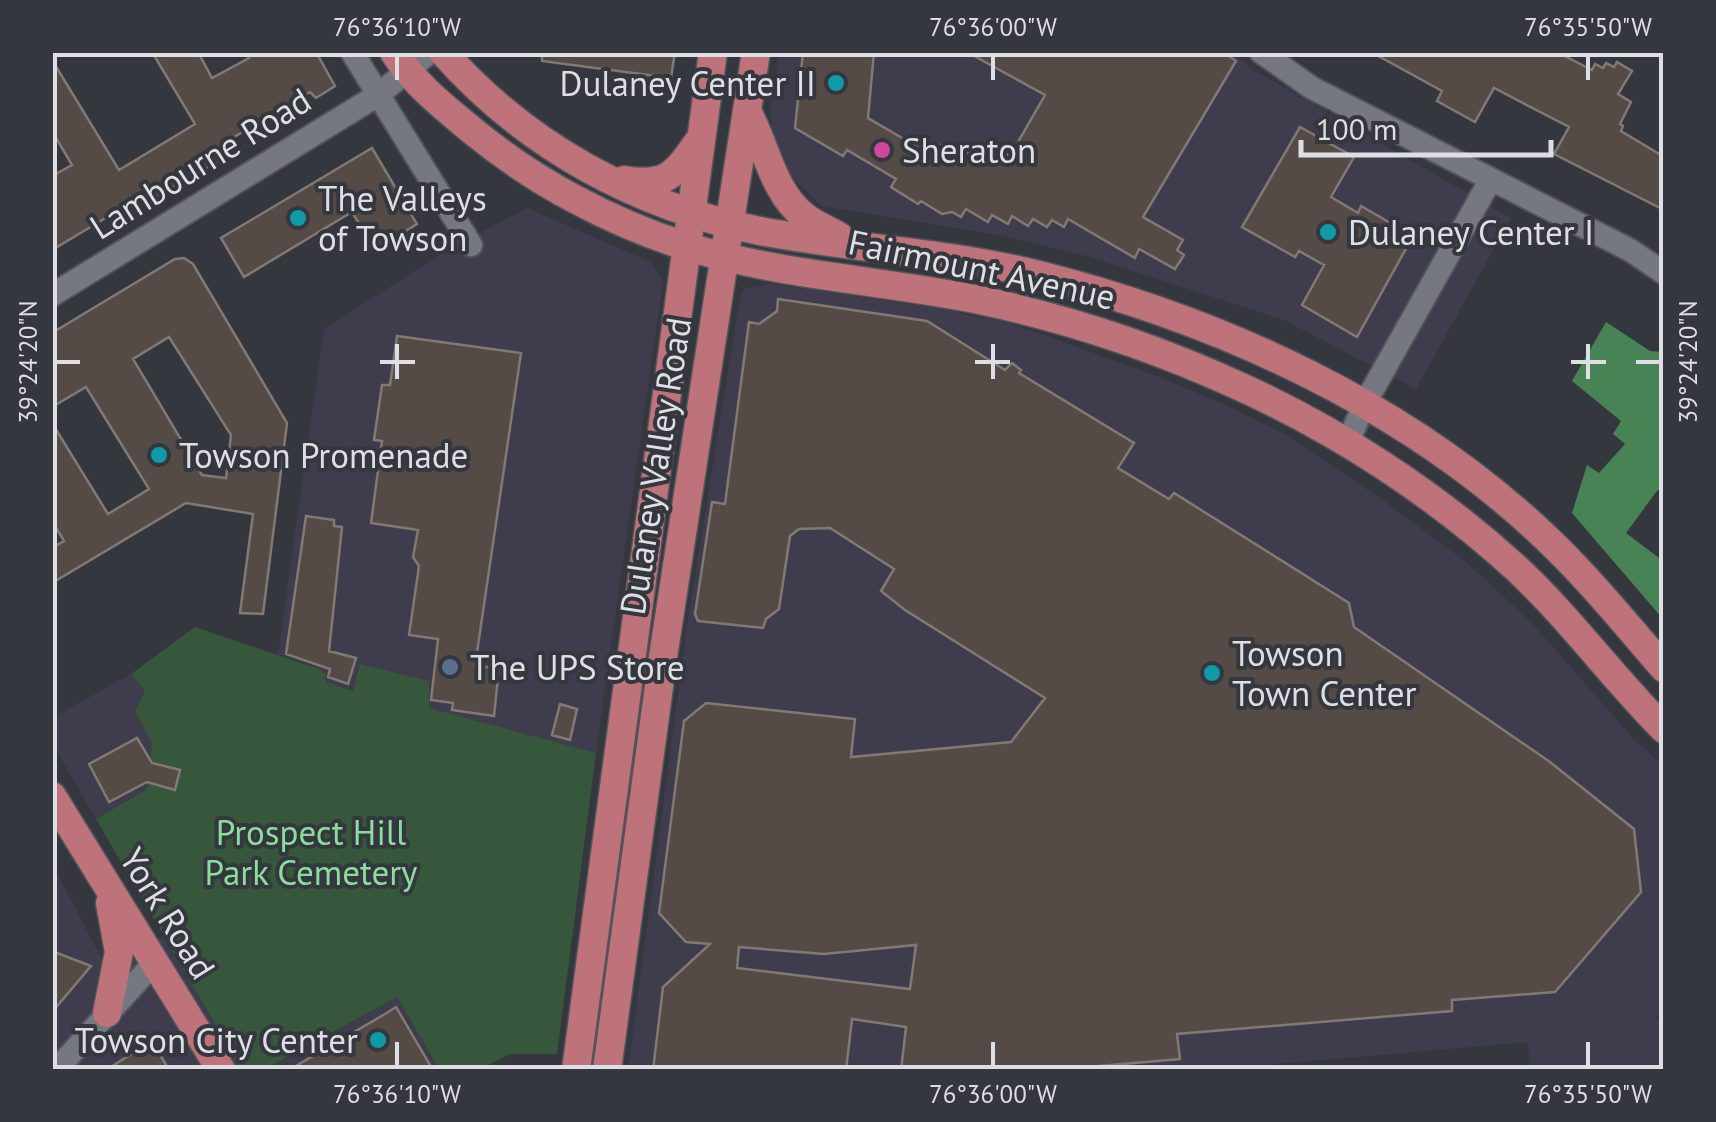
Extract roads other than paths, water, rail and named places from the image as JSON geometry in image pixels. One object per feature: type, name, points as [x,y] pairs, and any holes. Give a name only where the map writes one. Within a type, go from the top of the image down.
[{"type":"main road","name":"Fairmount Avenue","points":[[443,52],[492,103],[549,145],[598,175],[692,214],[731,224],[998,266],[1089,288],[1229,338],[1364,406],[1446,457],[1541,533],[1664,668]]},
{"type":"main road","name":"Dulaney Valley Road","points":[[576,1070],[714,52]]},
{"type":"main road","name":"Dulaney Valley Road","points":[[607,1070],[664,657],[756,52]]},
{"type":"main road","name":"Fairmount Avenue","points":[[400,62],[501,154],[614,217],[687,246],[726,256],[974,299],[1080,325],[1128,340],[1236,385],[1348,442],[1484,540],[1517,569],[1664,729]]},
{"type":"main road","points":[[748,113],[792,204],[805,218],[854,244]]},
{"type":"main road","points":[[598,175],[646,184],[660,181],[680,168],[702,137]]},
{"type":"main road","name":"York Road","points":[[52,796],[220,1070]]},
{"type":"main road","points":[[105,882],[119,952],[108,1013]]},
{"type":"street","points":[[352,52],[471,246]]},
{"type":"street","name":"Lambourne Road","points":[[52,295],[378,95],[400,62],[430,52]]},
{"type":"street","points":[[1262,52],[1312,88],[1630,250],[1664,273]]},
{"type":"street","points":[[1348,442],[1364,406],[1491,179]]},
{"type":"street","points":[[56,1070],[154,962]]},
{"type":"place","name":"Dulaney Center II","points":[[836,83]]},
{"type":"place","name":"Sheraton","points":[[882,150]]},
{"type":"place","name":"The Valleys of Towson","points":[[298,218]]},
{"type":"place","name":"Dulaney Center I","points":[[1328,232]]},
{"type":"place","name":"Towson Promenade","points":[[159,455]]},
{"type":"place","name":"The UPS Store","points":[[450,667]]},
{"type":"place","name":"Towson Town Center","points":[[1212,673]]},
{"type":"place","name":"Towson City Center","points":[[378,1040]]},
{"type":"park label","name":"Prospect Hill Park Cemetery","points":[[311,852]]}]
